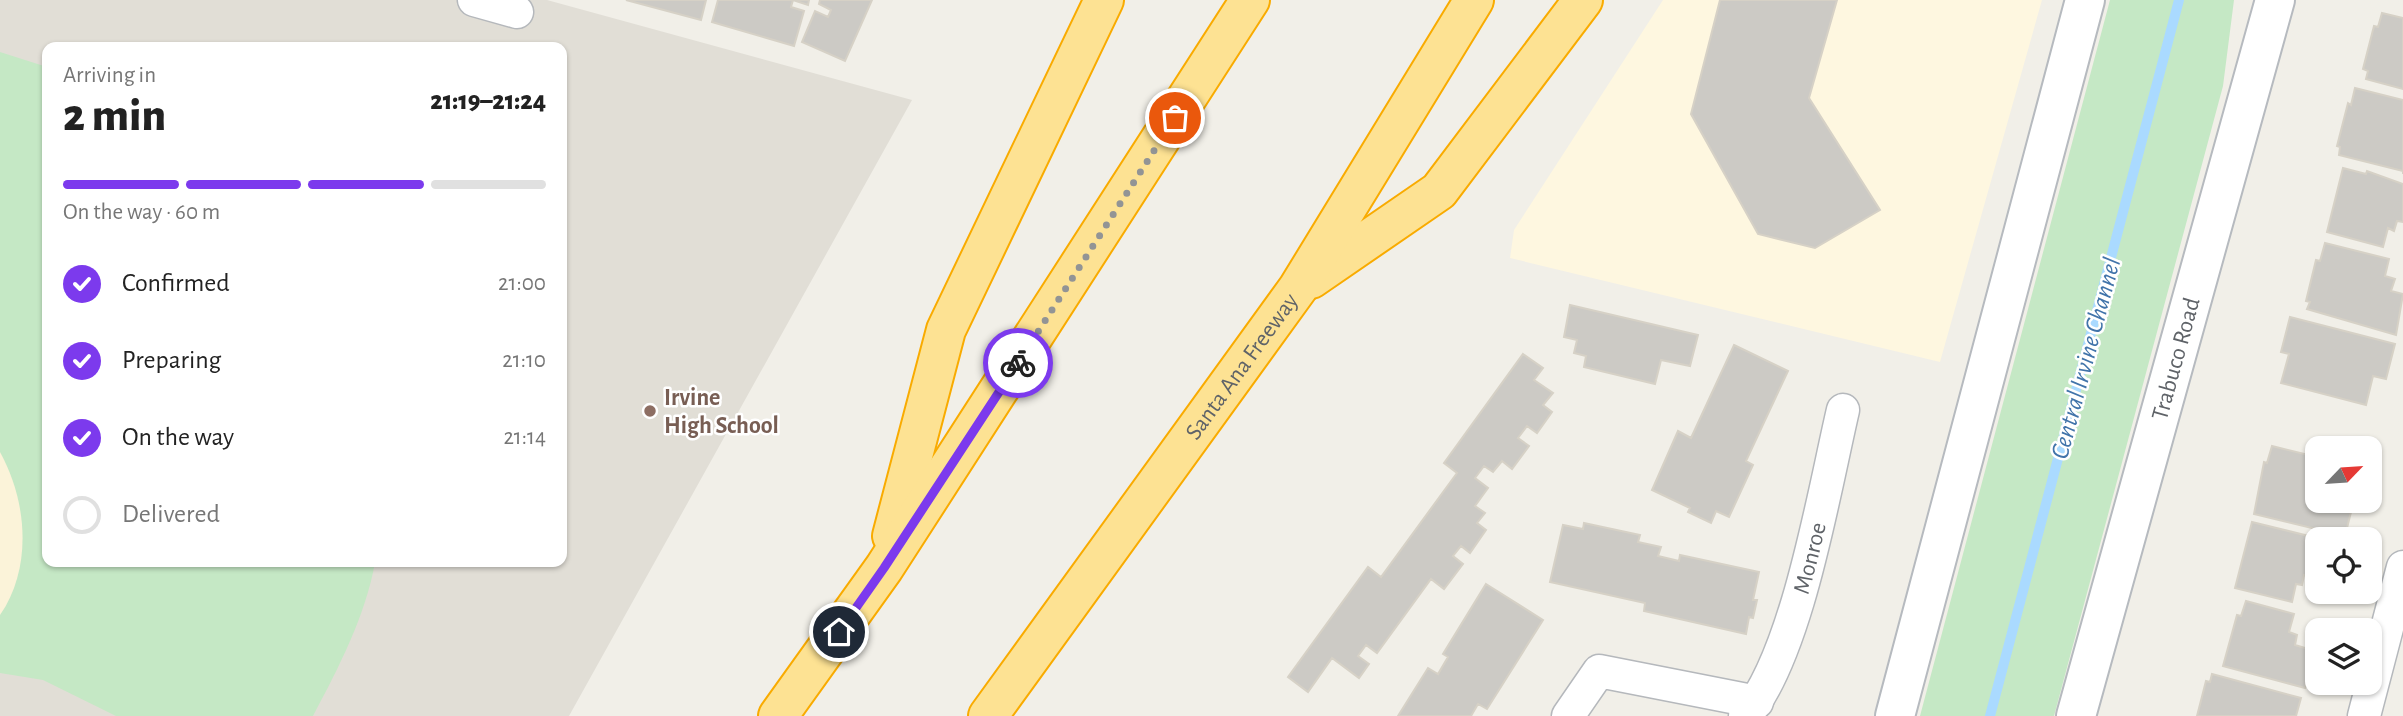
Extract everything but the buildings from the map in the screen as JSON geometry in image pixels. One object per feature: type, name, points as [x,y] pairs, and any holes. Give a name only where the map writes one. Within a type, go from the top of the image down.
[{"type":"highway","points":[[884,568],[946,330],[1104,0]]},
{"type":"highway","points":[[778,716],[884,568],[1250,0]]},
{"type":"highway","name":"Santa Ana Freeway","points":[[988,716],[1298,288],[1474,0]]},
{"type":"highway","points":[[1298,288],[1439,191],[1583,0]]},
{"type":"main road","points":[[1895,716],[2085,0]]},
{"type":"main road","name":"Trabuco Road","points":[[2076,716],[2275,0]]},
{"type":"street","points":[[474,0],[517,12]]},
{"type":"street","name":"Monroe","points":[[1568,716],[1599,671],[1751,709],[1793,616],[1843,410]]},
{"type":"street","points":[[2364,716],[2403,567]]},
{"type":"shaded area","name":"Irvine High School","points":[[0,0],[547,0],[912,100],[569,716],[0,716]]},
{"type":"shaded area","points":[[1663,0],[2042,0],[1940,362],[1510,258],[1514,230]]},
{"type":"green space","points":[[2110,0],[2234,0],[2223,86],[2054,716],[1920,716]]},
{"type":"green space","points":[[0,52],[42,65],[42,567],[374,567],[358,622],[313,716],[116,716],[43,680],[0,673]]},
{"type":"sand","points":[[0,452],[16,491],[21,512],[22,555],[11,596],[0,615]]},
{"type":"waterway","name":"Central Irvine Channel","points":[[1990,716],[2179,0]]},
{"type":"way so far","points":[[1018,363],[1175,118]]},
{"type":"place","name":"Irvine High School","points":[[650,411]]},
{"type":"route","points":[[839,632],[1018,363]]}]
